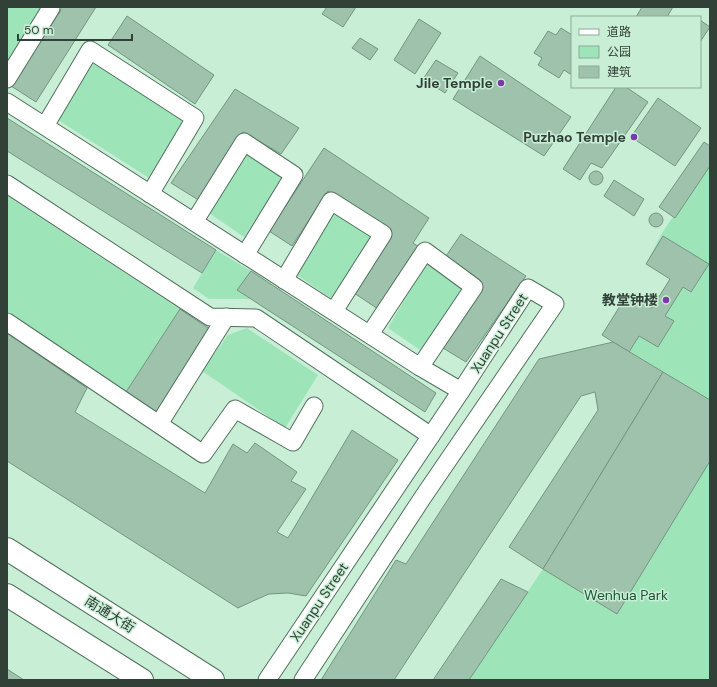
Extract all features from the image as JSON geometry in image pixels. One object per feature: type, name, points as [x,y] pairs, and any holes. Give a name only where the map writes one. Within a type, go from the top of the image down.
[{"type":"highway","name":"南通大街","points":[[7,549],[213,680]]},
{"type":"highway","points":[[8,596],[142,680]]},
{"type":"street","points":[[7,79],[51,8],[49,7]]},
{"type":"street","points":[[45,126],[90,50],[195,118],[150,194]]},
{"type":"street","points":[[7,102],[284,280],[461,391]]},
{"type":"street","points":[[194,222],[244,142],[294,175],[246,255]]},
{"type":"street","points":[[7,184],[210,317],[256,318],[430,436]]},
{"type":"street","points":[[284,280],[330,201],[383,234],[334,311]]},
{"type":"street","points":[[370,334],[425,251],[474,287],[420,366]]},
{"type":"street","name":"Xuanpu Street","points":[[267,680],[461,391],[528,288],[555,304],[418,503],[303,680]]},
{"type":"street","points":[[159,424],[226,317]]},
{"type":"street","points":[[7,322],[203,454],[235,409],[293,442],[314,406]]},
{"type":"green space","points":[[7,7],[44,7],[7,63]]},
{"type":"green space","points":[[95,61],[184,120],[149,178],[58,120]]},
{"type":"green space","points":[[248,146],[287,171],[244,237],[209,213]]},
{"type":"green space","name":"Wenhua Park","points":[[710,162],[710,680],[469,680],[543,569],[663,372],[602,335],[628,293],[652,308],[670,279],[646,264],[662,233]]},
{"type":"green space","points":[[7,196],[180,309],[126,392],[7,311]]},
{"type":"green space","points":[[336,208],[375,233],[332,299],[297,275]]},
{"type":"green space","points":[[216,250],[251,271],[238,290],[252,299],[209,299],[193,288]]},
{"type":"green space","points":[[427,261],[466,286],[423,352],[388,328]]},
{"type":"green space","points":[[247,328],[318,375],[285,428],[202,371],[228,335]]},
{"type":"building","points":[[56,7],[96,7],[36,102],[11,86],[61,10]]},
{"type":"building","points":[[327,7],[356,7],[343,27],[322,14]]},
{"type":"building","points":[[642,7],[673,7],[668,16],[637,16]]},
{"type":"building","points":[[127,16],[214,75],[195,104],[108,45]]},
{"type":"building","points":[[419,19],[441,33],[415,74],[394,60]]},
{"type":"building","points":[[701,21],[710,27],[701,40]]},
{"type":"building","points":[[561,28],[571,34],[571,72],[570,74],[564,70],[559,78],[538,65],[542,58],[534,53],[548,31],[556,35]]},
{"type":"building","points":[[360,38],[378,49],[370,60],[352,48]]},
{"type":"building","points":[[480,56],[571,117],[544,156],[453,99]]},
{"type":"building","points":[[436,60],[458,73],[445,93],[423,79]]},
{"type":"building","points":[[615,88],[627,88],[648,102],[602,168],[591,163],[580,180],[563,169]]},
{"type":"building","points":[[235,89],[299,128],[281,154],[243,132],[200,201],[171,183]]},
{"type":"building","points":[[658,98],[701,128],[675,166],[631,137]]},
{"type":"building","points":[[7,118],[216,250],[202,273],[7,151]]},
{"type":"building","points":[[704,142],[710,146],[710,166],[675,218],[659,207]]},
{"type":"building","points":[[324,148],[429,218],[413,243],[419,247],[378,309],[351,291],[390,233],[328,191],[292,246],[269,231]]},
{"type":"building","points":[[593,171],[599,171],[603,175],[603,181],[599,185],[593,185],[589,181],[589,175]]},
{"type":"building","points":[[614,180],[644,199],[634,216],[604,196]]},
{"type":"building","points":[[653,213],[659,213],[663,217],[663,223],[659,227],[653,227],[649,223],[649,217]]},
{"type":"building","points":[[461,234],[526,276],[466,362],[438,345],[479,287],[442,262]]},
{"type":"building","name":"教堂钟楼","points":[[663,236],[709,264],[691,292],[683,287],[665,316],[674,321],[658,347],[639,336],[629,352],[602,335],[628,293],[652,308],[670,279],[646,264]]},
{"type":"building","points":[[251,271],[436,393],[425,412],[237,290]]},
{"type":"building","points":[[180,309],[211,330],[158,413],[126,392]]},
{"type":"building","points":[[7,333],[87,388],[75,412],[205,493],[233,444],[247,453],[255,443],[297,472],[291,481],[306,489],[277,532],[288,538],[352,430],[398,460],[306,596],[288,593],[269,594],[238,608],[7,461]]},
{"type":"building","points":[[613,342],[663,372],[543,569],[509,547],[598,410],[595,392],[581,396],[394,680],[321,680],[396,560],[406,564],[539,359]]},
{"type":"building","points":[[663,372],[710,400],[710,461],[617,614],[543,569]]},
{"type":"building","points":[[501,579],[528,592],[469,680],[433,680]]},
{"type":"building","points":[[7,669],[24,680],[7,680]]},
{"type":"place","name":"Jile Temple","points":[[501,83]]},
{"type":"place","name":"Puzhao Temple","points":[[634,137]]},
{"type":"place","name":"教堂钟楼","points":[[666,300]]}]
